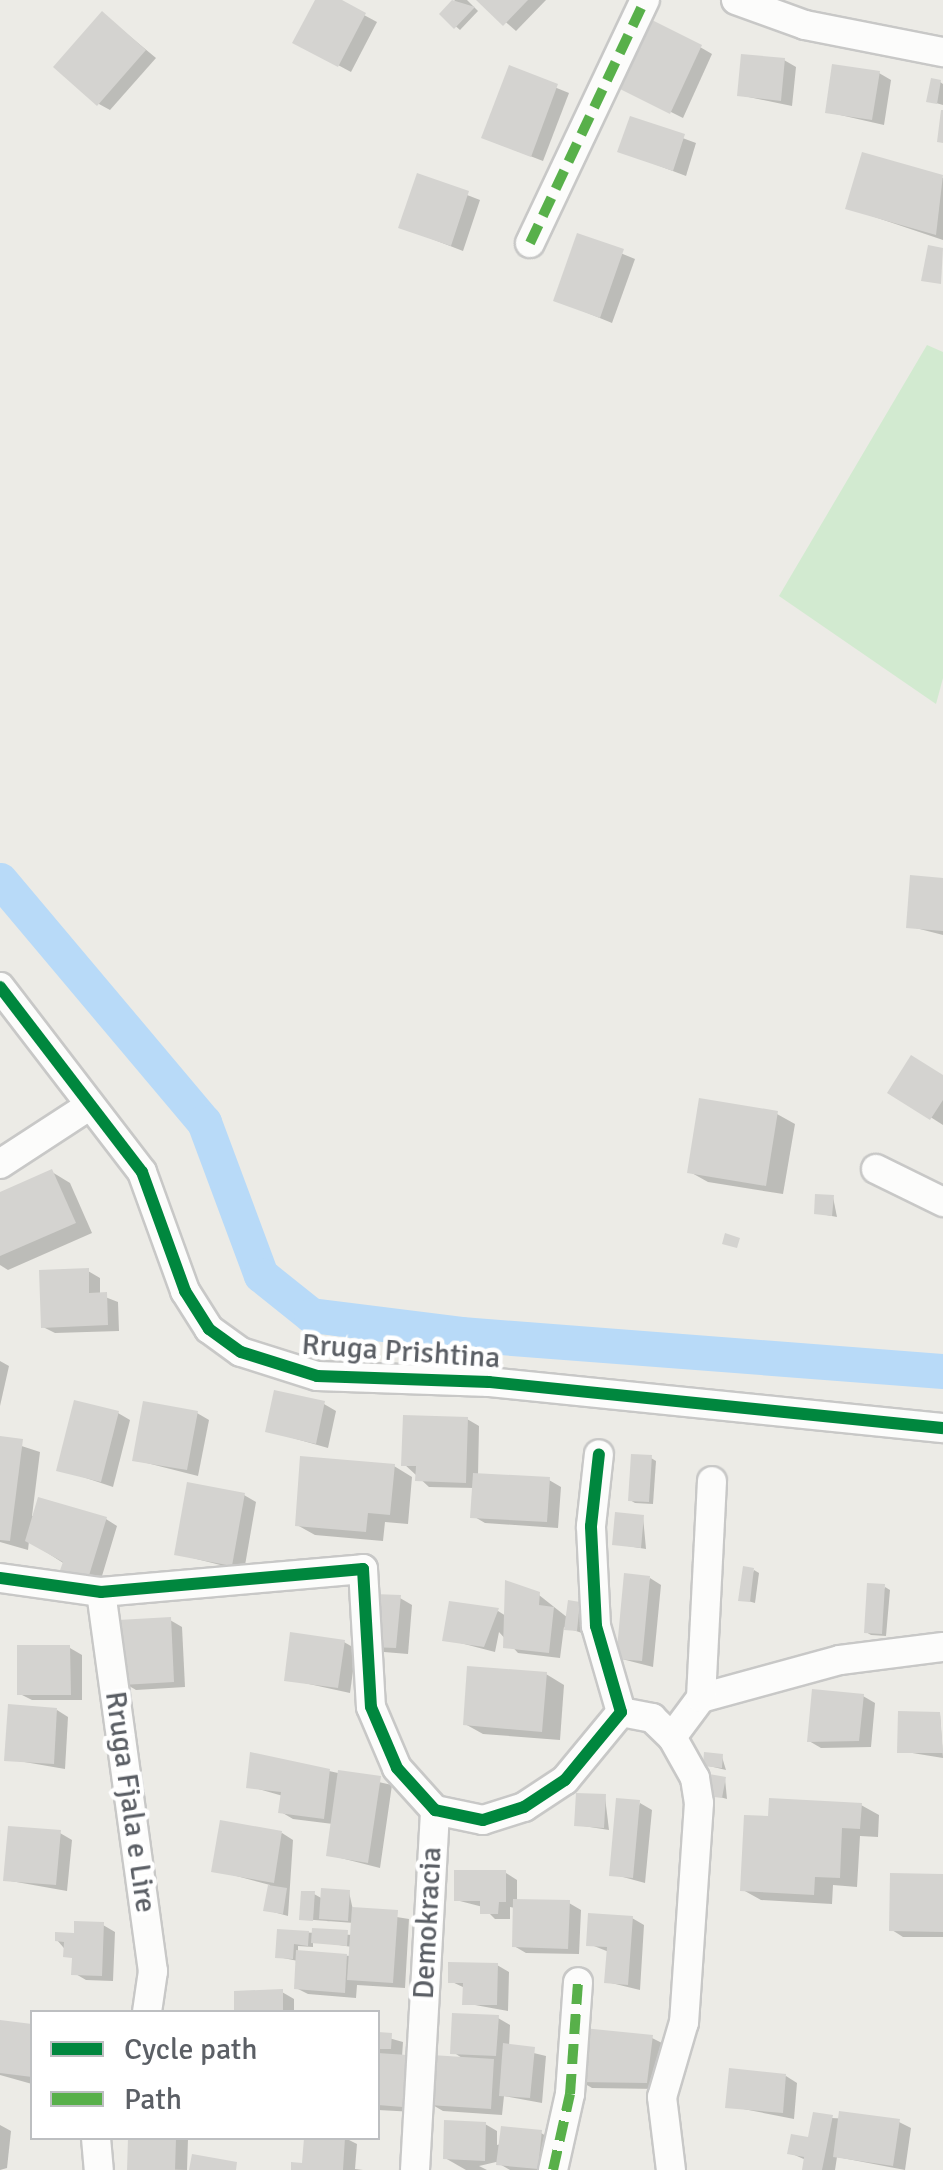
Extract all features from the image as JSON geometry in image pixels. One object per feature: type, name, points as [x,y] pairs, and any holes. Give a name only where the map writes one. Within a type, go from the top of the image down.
[{"type":"street","points":[[530,243],[645,0]]},
{"type":"street","points":[[736,0],[805,25],[943,52]]},
{"type":"street","name":"Rruga Prishtina","points":[[0,987],[142,1172],[185,1291],[210,1330],[275,1367],[317,1376],[489,1382],[943,1428]]},
{"type":"street","points":[[0,1164],[89,1106]]},
{"type":"street","points":[[876,1170],[943,1202]]},
{"type":"street","points":[[599,1454],[591,1526],[596,1626],[621,1712],[652,1718],[672,1736],[695,1778],[700,1836],[684,2022],[662,2096],[671,2170]]},
{"type":"street","points":[[672,1736],[700,1698],[712,1481]]},
{"type":"street","points":[[0,1578],[100,1592],[363,1569],[371,1707],[397,1768],[435,1810]]},
{"type":"street","name":"Rruga Fjala e Lire","points":[[100,1592],[153,1971],[148,2010]]},
{"type":"street","points":[[700,1698],[840,1660],[943,1646]]},
{"type":"street","name":"Demokracia","points":[[415,2170],[435,1810],[483,1820],[524,1807],[588,1759],[621,1712]]},
{"type":"street","points":[[553,2170],[570,2094],[578,1982]]},
{"type":"street","points":[[96,2140],[98,2170]]},
{"type":"green space","points":[[927,345],[943,352],[943,678],[936,704],[779,596]]},
{"type":"building","points":[[315,0],[342,0],[366,13],[338,67],[292,43]]},
{"type":"building","points":[[452,0],[475,7],[454,29],[439,14]]},
{"type":"building","points":[[476,0],[528,0],[503,26]]},
{"type":"building","points":[[102,11],[146,50],[97,106],[53,67]]},
{"type":"building","points":[[650,19],[702,45],[670,114],[612,85]]},
{"type":"building","points":[[741,54],[785,58],[781,101],[737,96]]},
{"type":"building","points":[[832,64],[880,71],[872,120],[825,113]]},
{"type":"building","points":[[509,65],[558,84],[531,157],[481,138]]},
{"type":"building","points":[[931,78],[941,80],[937,104],[926,102]]},
{"type":"building","points":[[943,110],[943,143],[937,142]]},
{"type":"building","points":[[630,116],[685,134],[673,171],[617,152]]},
{"type":"building","points":[[862,152],[943,175],[936,235],[845,209]]},
{"type":"building","points":[[417,173],[469,191],[451,246],[398,228]]},
{"type":"building","points":[[577,233],[624,249],[600,318],[553,301]]},
{"type":"building","points":[[928,245],[943,248],[941,284],[921,281]]},
{"type":"building","points":[[910,875],[943,878],[943,931],[906,928]]},
{"type":"building","points":[[911,1055],[943,1075],[943,1100],[930,1120],[887,1093]]},
{"type":"building","points":[[699,1098],[778,1111],[766,1186],[687,1173]]},
{"type":"building","points":[[52,1169],[76,1223],[0,1256],[0,1192]]},
{"type":"building","points":[[815,1194],[834,1195],[832,1216],[814,1214]]},
{"type":"building","points":[[725,1233],[740,1238],[737,1248],[722,1244]]},
{"type":"building","points":[[89,1268],[89,1293],[107,1292],[108,1325],[41,1328],[39,1270]]},
{"type":"building","points":[[274,1390],[325,1401],[316,1444],[265,1432]]},
{"type":"building","points":[[74,1400],[119,1411],[101,1482],[56,1471]]},
{"type":"building","points":[[143,1401],[198,1411],[187,1470],[132,1461]]},
{"type":"building","points":[[403,1415],[468,1417],[466,1483],[415,1481],[416,1466],[401,1466]]},
{"type":"building","points":[[0,1436],[23,1439],[10,1541],[0,1540]]},
{"type":"building","points":[[631,1454],[652,1455],[649,1502],[628,1501]]},
{"type":"building","points":[[300,1456],[395,1464],[390,1515],[368,1513],[366,1532],[295,1526]]},
{"type":"building","points":[[473,1473],[550,1477],[547,1522],[470,1518]]},
{"type":"building","points":[[187,1482],[245,1493],[232,1566],[174,1555]]},
{"type":"building","points":[[38,1497],[107,1517],[87,1582],[59,1573],[63,1562],[25,1541]]},
{"type":"building","points":[[615,1512],[644,1515],[641,1548],[612,1545]]},
{"type":"building","points":[[743,1566],[754,1568],[750,1602],[738,1601]]},
{"type":"building","points":[[624,1573],[650,1576],[642,1661],[616,1659]]},
{"type":"building","points":[[505,1580],[540,1592],[539,1605],[554,1607],[549,1653],[503,1648]]},
{"type":"building","points":[[867,1583],[885,1584],[882,1634],[864,1633]]},
{"type":"building","points":[[374,1594],[401,1595],[396,1648],[370,1647]]},
{"type":"building","points":[[568,1600],[580,1602],[577,1631],[564,1630]]},
{"type":"building","points":[[449,1601],[499,1608],[484,1647],[442,1641]]},
{"type":"building","points":[[171,1617],[174,1682],[122,1685],[118,1620]]},
{"type":"building","points":[[290,1632],[345,1640],[338,1688],[284,1681]]},
{"type":"building","points":[[17,1645],[70,1645],[71,1695],[17,1695]]},
{"type":"building","points":[[467,1666],[547,1672],[542,1732],[463,1725]]},
{"type":"building","points":[[812,1689],[864,1694],[859,1741],[807,1742]]},
{"type":"building","points":[[8,1704],[57,1708],[54,1764],[4,1761]]},
{"type":"building","points":[[898,1711],[940,1712],[943,1753],[897,1753]]},
{"type":"building","points":[[250,1752],[330,1769],[324,1819],[278,1813],[281,1792],[246,1788]]},
{"type":"building","points":[[704,1752],[723,1754],[722,1768],[703,1766]]},
{"type":"building","points":[[338,1770],[381,1776],[368,1863],[326,1856]]},
{"type":"building","points":[[709,1774],[726,1777],[722,1798],[706,1796]]},
{"type":"building","points":[[576,1793],[606,1794],[604,1828],[574,1826]]},
{"type":"building","points":[[616,1798],[640,1800],[633,1878],[609,1876]]},
{"type":"building","points":[[769,1798],[862,1803],[860,1829],[842,1828],[840,1878],[815,1877],[814,1895],[740,1891],[744,1815],[768,1816]]},
{"type":"building","points":[[220,1820],[282,1831],[274,1883],[211,1872]]},
{"type":"building","points":[[8,1826],[61,1830],[56,1885],[3,1881]]},
{"type":"building","points":[[454,1870],[506,1870],[506,1902],[499,1902],[498,1914],[480,1914],[480,1901],[454,1901]]},
{"type":"building","points":[[890,1873],[943,1874],[943,1932],[889,1931]]},
{"type":"building","points":[[268,1885],[287,1888],[283,1914],[263,1911]]},
{"type":"building","points":[[321,1888],[350,1890],[348,1921],[319,1919]]},
{"type":"building","points":[[301,1891],[315,1891],[313,1921],[299,1920]]},
{"type":"building","points":[[513,1899],[570,1900],[568,1949],[512,1947]]},
{"type":"building","points":[[352,1907],[398,1910],[393,1983],[347,1980]]},
{"type":"building","points":[[588,1913],[633,1916],[628,1985],[604,1983],[607,1947],[586,1946]]},
{"type":"building","points":[[74,1921],[104,1922],[102,1976],[71,1975],[72,1958],[63,1957],[64,1942],[55,1941],[55,1932],[74,1933]]},
{"type":"building","points":[[312,1928],[348,1930],[347,1946],[311,1943]]},
{"type":"building","points":[[277,1929],[309,1931],[308,1946],[294,1944],[293,1959],[275,1958]]},
{"type":"building","points":[[296,1950],[347,1954],[345,1993],[294,1989]]},
{"type":"building","points":[[448,1962],[498,1963],[497,2005],[462,2005],[463,1983],[448,1983]]},
{"type":"building","points":[[283,1989],[283,2010],[234,2010],[234,1991]]},
{"type":"building","points":[[452,2013],[499,2015],[496,2056],[450,2054]]},
{"type":"building","points":[[0,2020],[30,2024],[30,2077],[0,2073]]},
{"type":"building","points":[[583,2028],[653,2035],[647,2083],[577,2082]]},
{"type":"building","points":[[380,2032],[392,2033],[391,2049],[380,2049]]},
{"type":"building","points":[[503,2043],[535,2047],[530,2098],[499,2096]]},
{"type":"building","points":[[380,2053],[407,2055],[403,2107],[380,2105]]},
{"type":"building","points":[[432,2055],[494,2059],[491,2109],[428,2105]]},
{"type":"building","points":[[729,2068],[786,2074],[783,2113],[725,2108]]},
{"type":"building","points":[[839,2111],[900,2119],[893,2166],[833,2157]]},
{"type":"building","points":[[813,2112],[833,2115],[822,2170],[802,2170],[804,2157],[787,2154],[791,2134],[808,2137]]},
{"type":"building","points":[[444,2120],[486,2122],[485,2161],[443,2159]]},
{"type":"building","points":[[501,2126],[542,2130],[538,2169],[496,2165]]},
{"type":"building","points":[[128,2140],[176,2140],[175,2170],[127,2170]]},
{"type":"building","points":[[304,2140],[345,2140],[343,2170],[291,2170],[291,2162],[302,2163]]},
{"type":"building","points":[[192,2154],[237,2162],[236,2170],[189,2170]]},
{"type":"waterway","points":[[0,880],[204,1122],[261,1275],[311,1315],[461,1334],[943,1371]]},
{"type":"marked path","points":[[530,243],[645,0]]},
{"type":"marked path","points":[[553,2170],[570,2094],[578,1982]]},
{"type":"cycle path","points":[[0,987],[142,1172],[185,1291],[209,1329],[241,1352],[317,1376],[489,1382],[943,1428]]},
{"type":"cycle path","points":[[0,1578],[101,1592],[363,1569],[371,1707],[397,1768],[435,1810],[483,1820],[524,1807],[565,1780],[621,1712],[596,1626],[591,1526],[599,1454]]}]
